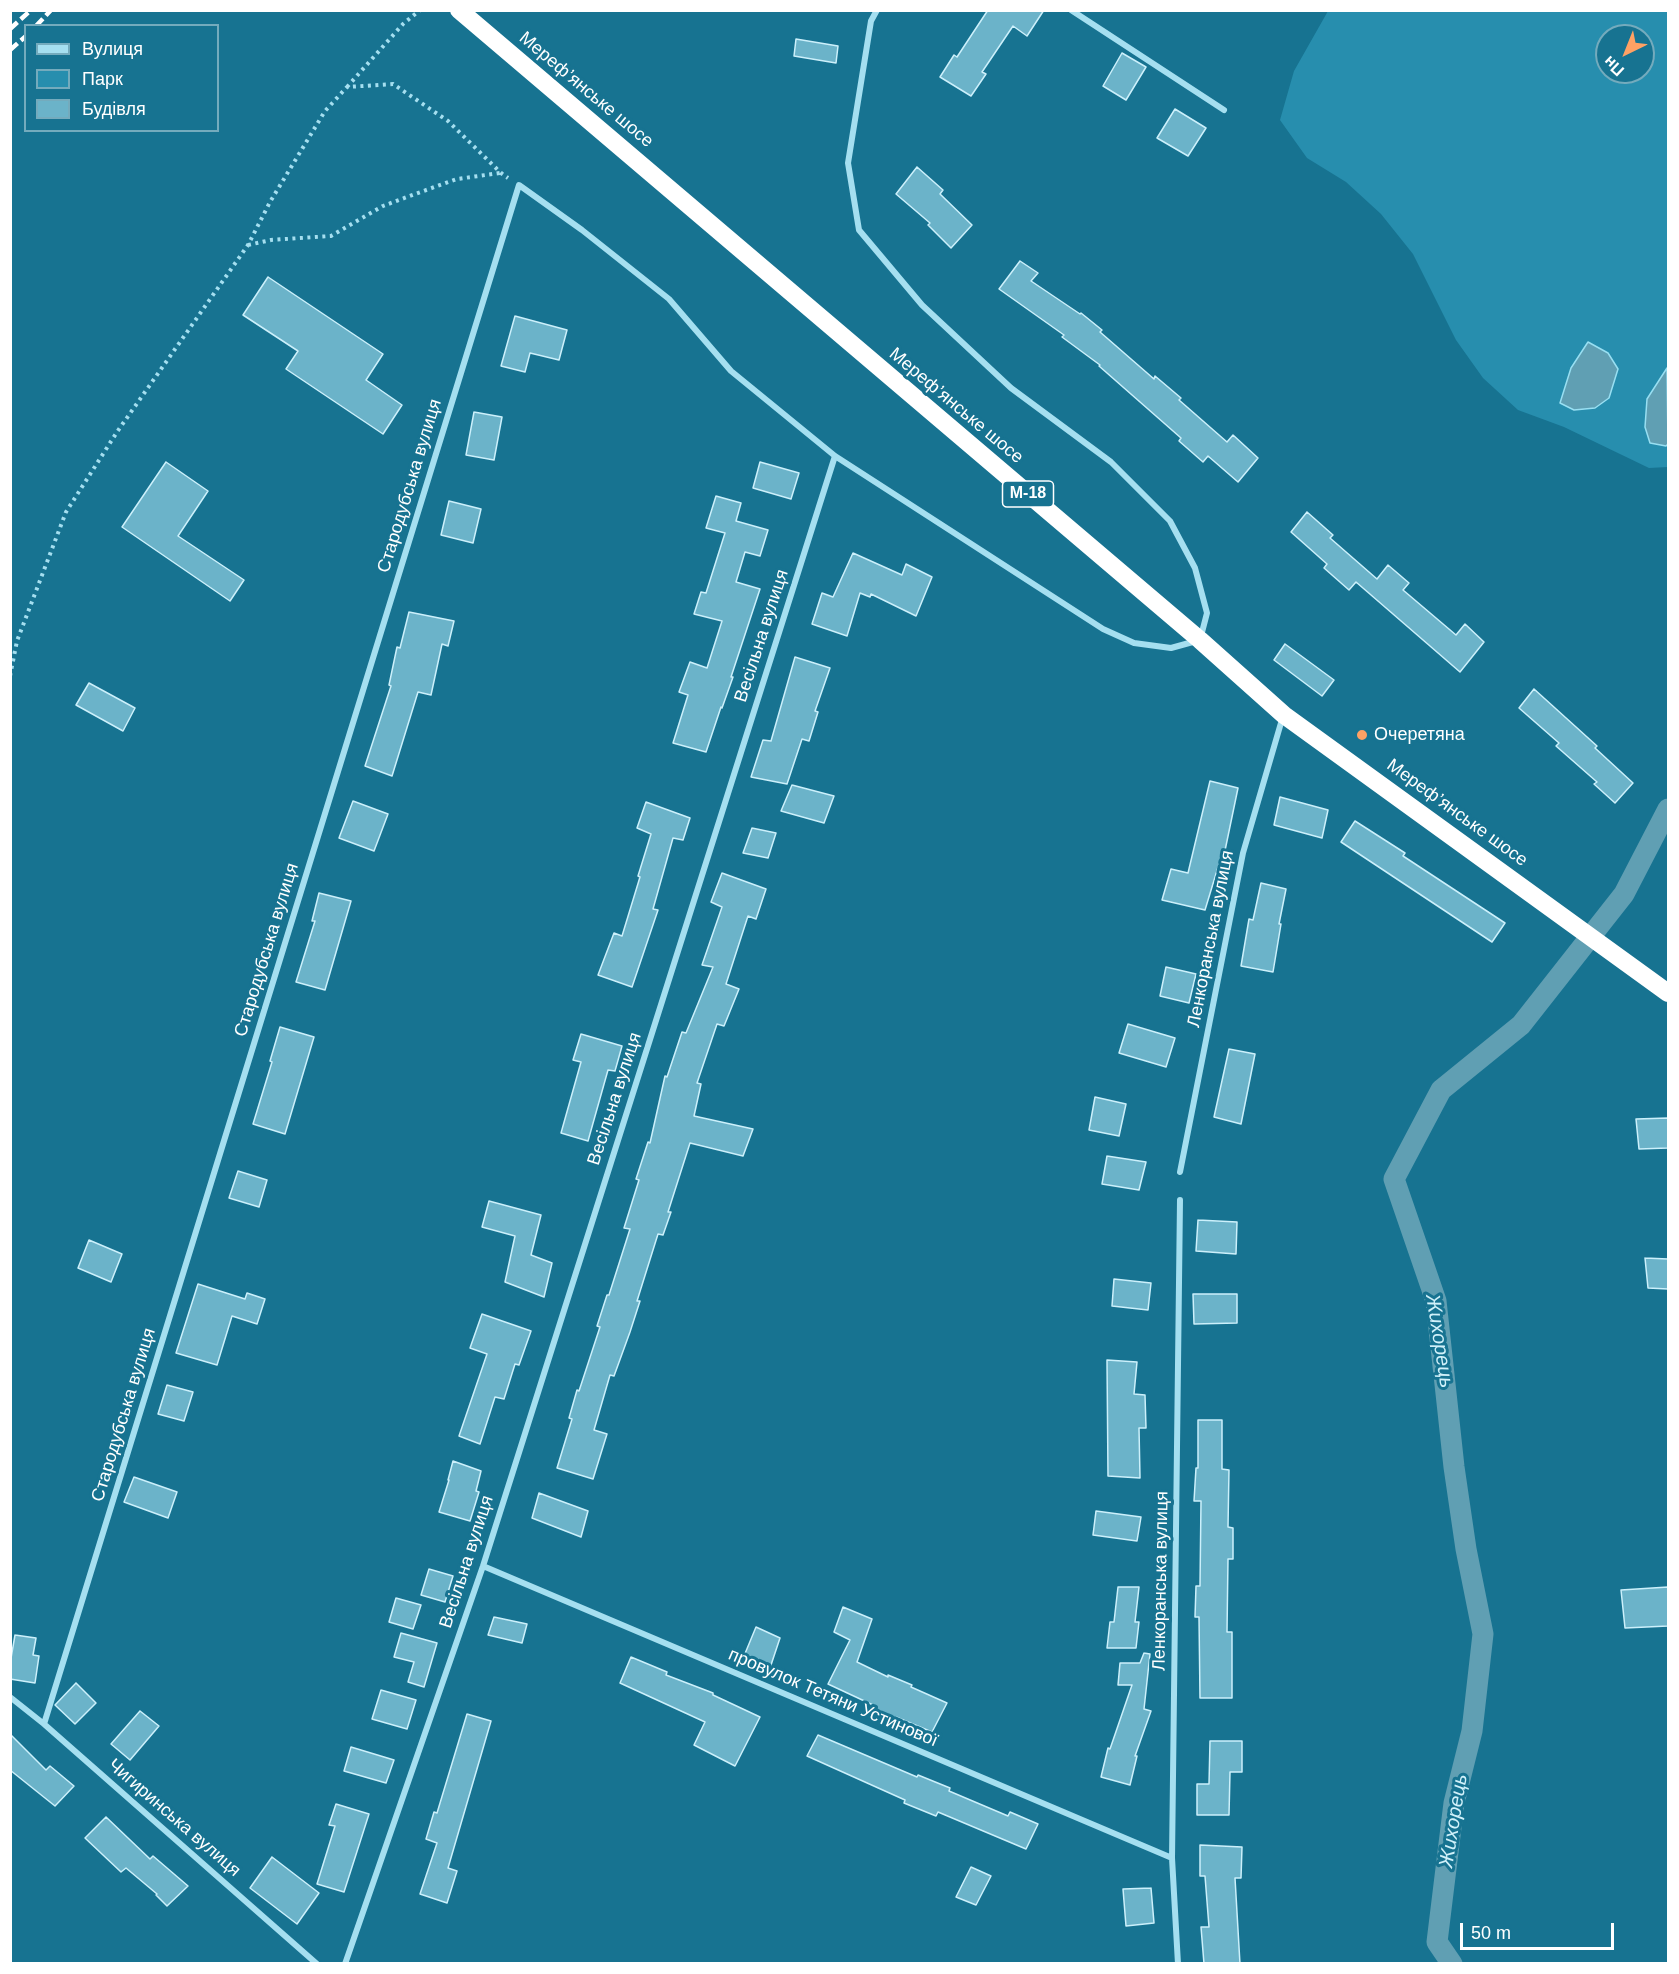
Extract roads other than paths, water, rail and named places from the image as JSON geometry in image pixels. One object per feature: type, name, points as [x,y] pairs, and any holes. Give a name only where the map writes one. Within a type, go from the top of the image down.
[{"type":"highway","name":"Мереф’янське шосе","points":[[459,10],[1200,639],[1284,715],[1668,993]]},
{"type":"street","points":[[835,456],[1103,629],[1134,643],[1171,648],[1200,639],[1207,613],[1195,568],[1170,522],[1111,462],[1011,388],[922,305],[859,230],[848,164],[871,21],[876,10]]},
{"type":"street","points":[[1071,10],[1224,110]]},
{"type":"street","name":"Стародубська вулиця","points":[[44,1724],[519,185],[582,230],[669,299],[731,370],[835,456]]},
{"type":"street","name":"Весільна вулиця","points":[[345,1964],[483,1566],[835,456]]},
{"type":"street","name":"Ленкоранська вулиця","points":[[1180,1172],[1243,853],[1284,715]]},
{"type":"street","name":"Ленкоранська вулиця","points":[[1178,1964],[1173,1858],[1180,1200]]},
{"type":"street","name":"провулок Тетяни Устинової","points":[[483,1566],[1173,1858]]},
{"type":"street","name":"Чигиринська вулиця","points":[[10,1697],[44,1724],[316,1964]]},
{"type":"waterway","name":"Жихорець","points":[[1452,1964],[1437,1942],[1454,1803],[1472,1731],[1483,1634],[1466,1549],[1454,1467],[1436,1301],[1394,1179],[1441,1090],[1521,1025],[1624,894],[1668,809]]},
{"type":"railway","points":[[10,29],[31,10]]},
{"type":"railway","points":[[38,24],[51,10]]},
{"type":"railway","points":[[10,50],[24,38]]},
{"type":"place","name":"Очеретяна","points":[[1362,735]]}]
